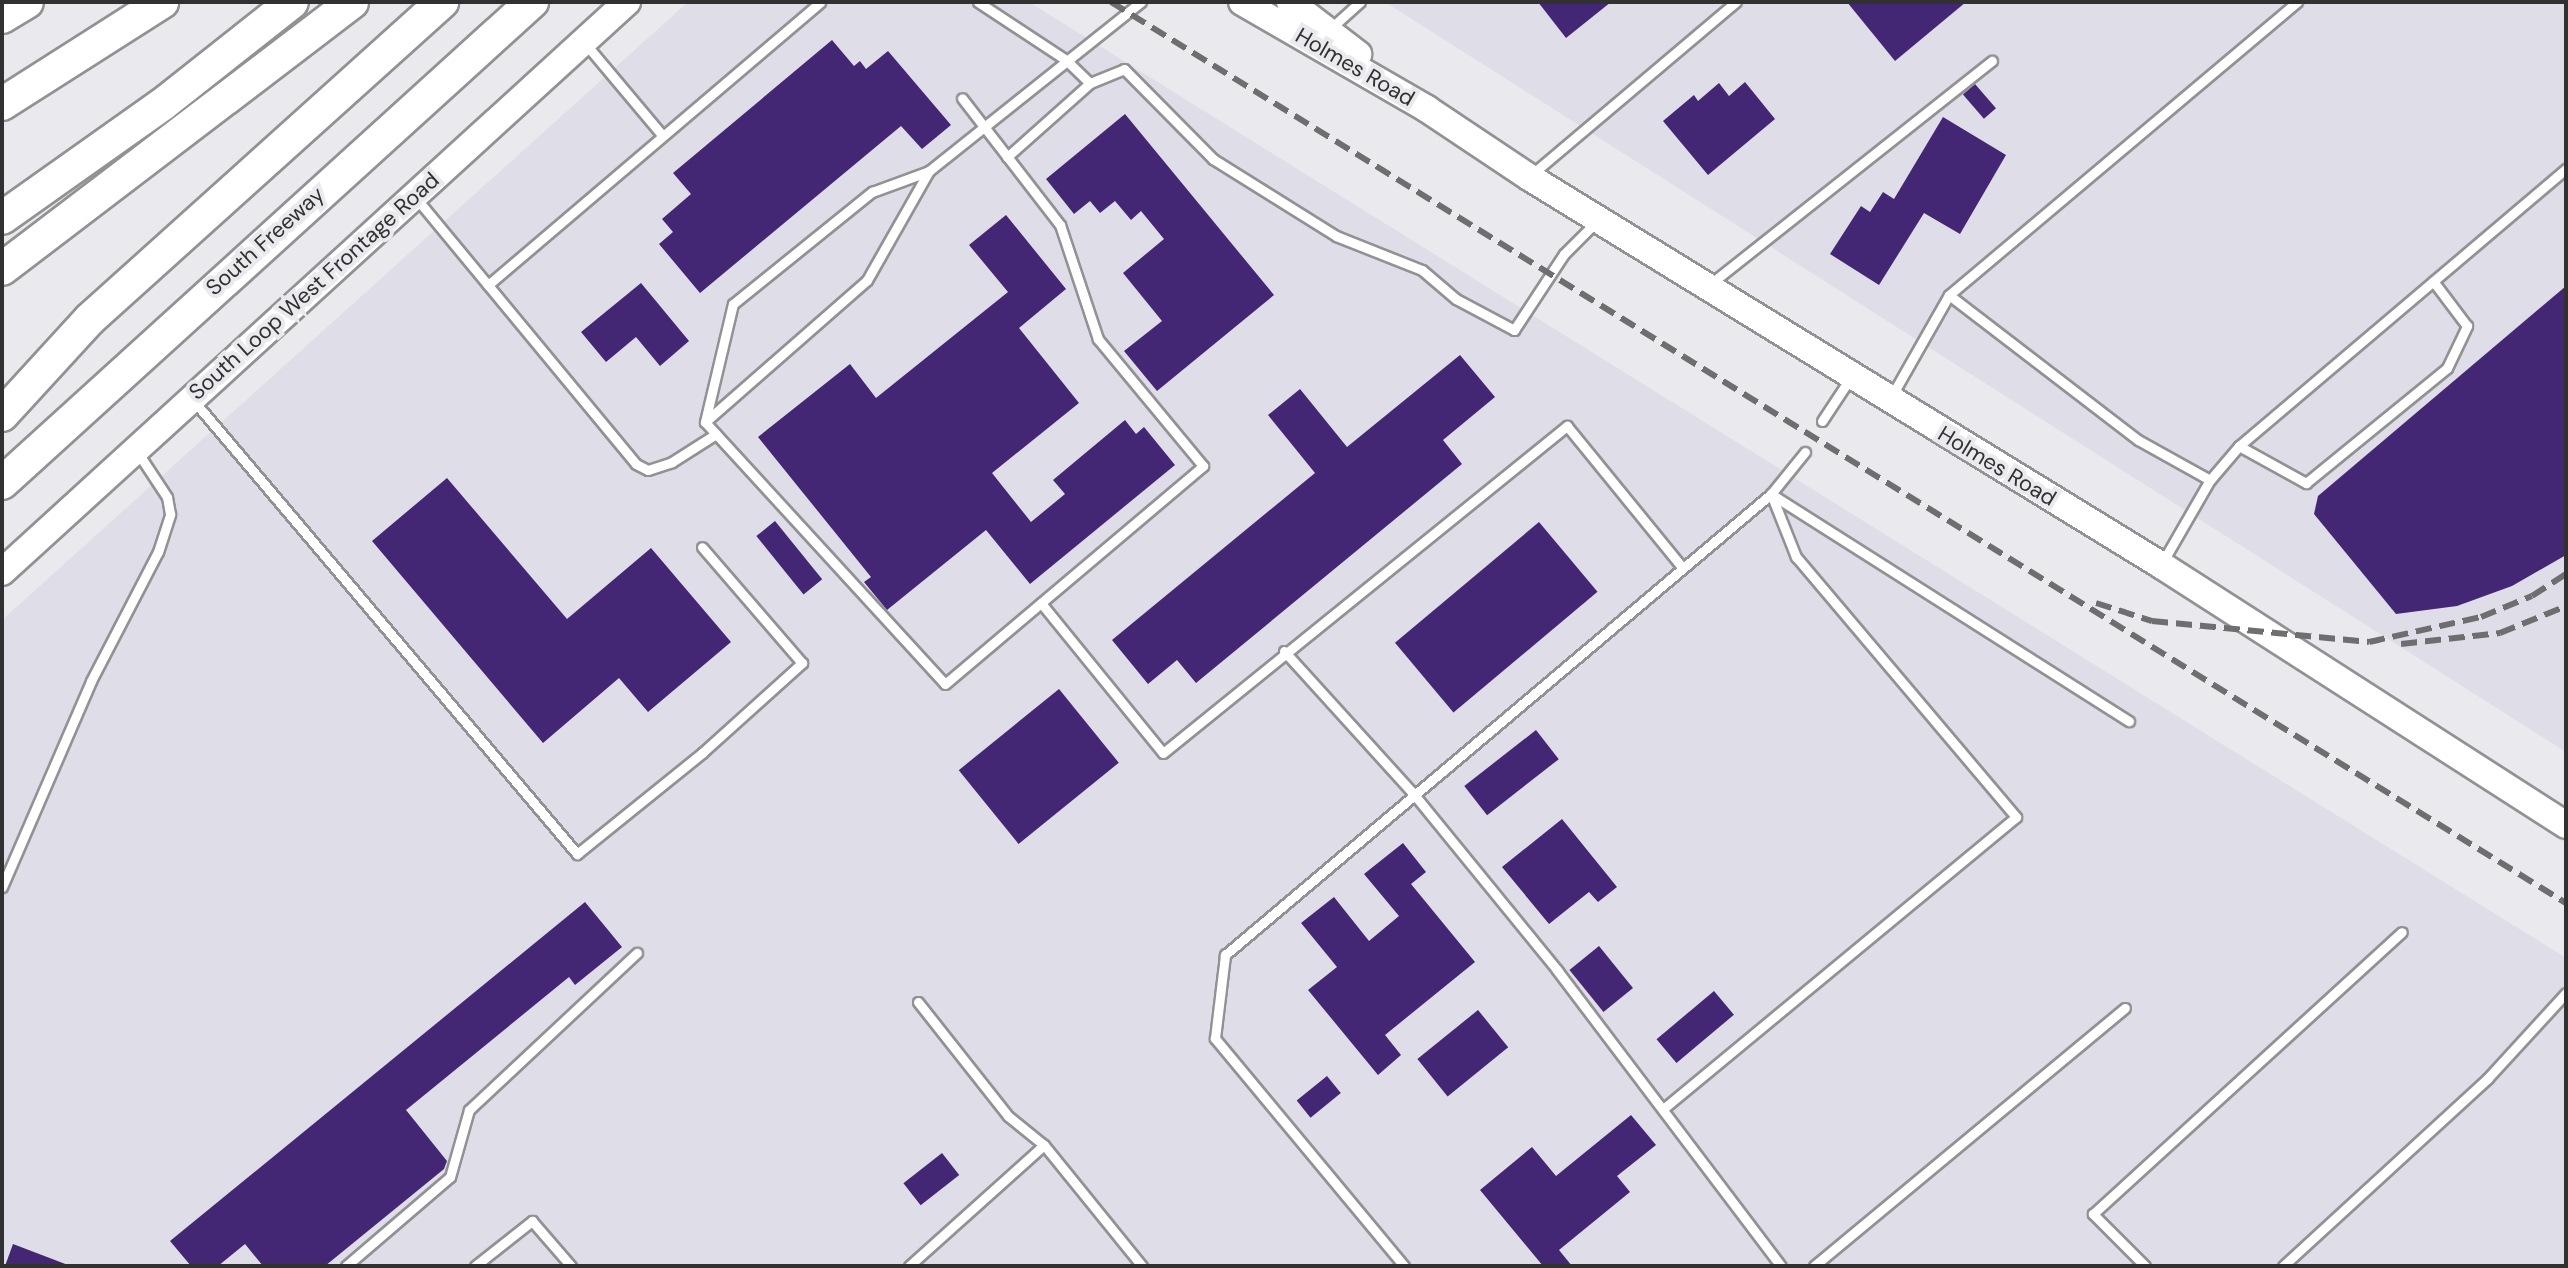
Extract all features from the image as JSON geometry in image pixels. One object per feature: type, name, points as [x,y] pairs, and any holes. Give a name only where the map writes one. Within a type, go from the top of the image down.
[{"type":"highway","points":[[2,17],[27,2]]},
{"type":"highway","points":[[2,104],[162,2]]},
{"type":"highway","points":[[2,218],[163,104],[292,2]]},
{"type":"highway","points":[[2,269],[352,2]]},
{"type":"highway","points":[[2,415],[90,319],[442,2]]},
{"type":"highway","name":"South Freeway","points":[[2,483],[532,2]]},
{"type":"highway","points":[[2,96],[35,82]]},
{"type":"highway","points":[[2,396],[57,352]]},
{"type":"main road","name":"South Loop West Frontage Road","points":[[2,572],[627,2]]},
{"type":"main road","name":"Holmes Road","points":[[1242,2],[1427,109],[1598,220],[2161,565],[2566,825]]},
{"type":"main road","name":"Holmes Road","points":[[1290,2],[1427,109]]},
{"type":"lane","points":[[488,285],[820,2]]},
{"type":"lane","points":[[978,2],[1066,60],[1090,83]]},
{"type":"lane","points":[[705,422],[733,304],[872,192],[929,171],[1141,2]]},
{"type":"lane","points":[[1328,30],[1360,2]]},
{"type":"lane","points":[[1529,177],[1736,2]]},
{"type":"lane","points":[[1889,400],[1949,295],[2297,2]]},
{"type":"lane","points":[[583,40],[662,135]]},
{"type":"lane","points":[[1706,287],[1992,61]]},
{"type":"lane","points":[[1007,157],[1090,83],[1124,69],[1213,159],[1336,236],[1422,270],[1456,299],[1514,330],[1556,264],[1598,220]]},
{"type":"lane","points":[[705,422],[945,684],[1203,466],[1098,339],[1060,225],[962,98]]},
{"type":"lane","points":[[2161,565],[2210,480],[2239,446],[2566,169]]},
{"type":"lane","points":[[705,422],[867,280],[929,171]]},
{"type":"lane","points":[[413,195],[636,464],[648,470],[672,462],[716,434]]},
{"type":"lane","points":[[2239,446],[2306,483],[2447,368],[2467,326],[2433,281]]},
{"type":"lane","points":[[1949,295],[2138,440],[2210,480]]},
{"type":"lane","points":[[1822,421],[1851,377]]},
{"type":"lane","points":[[192,398],[577,854],[802,663],[702,547]]},
{"type":"lane","points":[[1041,603],[1163,753],[1284,651],[1567,426],[1683,568]]},
{"type":"lane","points":[[2,887],[91,681],[158,552],[170,514],[167,497],[135,450]]},
{"type":"lane","points":[[1404,1266],[1215,1038],[1225,955],[1412,792],[1771,494],[1805,452]]},
{"type":"lane","points":[[1771,494],[2129,721]]},
{"type":"lane","points":[[1663,1109],[2016,817],[1796,557],[1771,494]]},
{"type":"lane","points":[[1284,651],[1412,792],[1663,1109],[1781,1266]]},
{"type":"lane","points":[[2145,1266],[2093,1214],[2402,932]]},
{"type":"lane","points":[[346,1266],[450,1177],[469,1110],[637,953]]},
{"type":"lane","points":[[2283,1266],[2488,1078],[2566,993]]},
{"type":"lane","points":[[918,1002],[1008,1116],[1044,1145],[1142,1266]]},
{"type":"lane","points":[[1814,1266],[2125,1008]]},
{"type":"lane","points":[[909,1266],[1044,1145]]},
{"type":"lane","points":[[475,1266],[532,1221],[571,1266]]},
{"type":"shaded area","points":[[688,2],[1029,2],[2566,958],[2566,1266],[2,1266],[2,620]]},
{"type":"shaded area","points":[[1385,2],[2566,2],[2566,752]]},
{"type":"building","points":[[1538,2],[1611,2],[1566,38]]},
{"type":"building","points":[[1847,2],[1966,2],[1895,61]]},
{"type":"building","points":[[832,40],[854,66],[860,61],[866,69],[888,51],[951,125],[922,149],[901,126],[700,293],[659,244],[673,232],[662,219],[691,194],[673,173]]},
{"type":"building","points":[[1745,82],[1775,119],[1708,175],[1663,121],[1694,95],[1698,101],[1719,83],[1729,96]]},
{"type":"building","points":[[1975,84],[1996,108],[1984,119],[1963,94]]},
{"type":"building","points":[[1125,114],[1274,295],[1157,391],[1124,351],[1162,321],[1123,273],[1164,239],[1141,211],[1131,220],[1115,201],[1100,213],[1090,201],[1074,214],[1046,179]]},
{"type":"building","points":[[1943,117],[2006,155],[1960,234],[1924,213],[1879,285],[1830,254],[1861,206],[1870,212],[1883,192],[1894,199]]},
{"type":"building","points":[[1006,215],[1066,289],[1019,328],[1079,403],[992,473],[1031,522],[1065,494],[1053,480],[1125,420],[1136,434],[1144,427],[1175,465],[1030,584],[986,530],[887,610],[864,582],[871,577],[758,437],[850,364],[876,398],[1008,292],[969,245]]},
{"type":"building","points":[[641,283],[689,341],[660,366],[636,337],[606,362],[581,332]]},
{"type":"building","points":[[2566,286],[2566,555],[2512,586],[2457,606],[2396,614],[2314,514],[2318,496]]},
{"type":"building","points":[[1460,355],[1495,397],[1443,440],[1462,464],[1196,683],[1177,660],[1148,684],[1112,640],[1315,473],[1268,415],[1300,389],[1347,447]]},
{"type":"building","points":[[447,478],[567,619],[651,548],[731,642],[648,712],[619,678],[543,743],[372,541]]},
{"type":"building","points":[[775,521],[822,579],[804,594],[756,536]]},
{"type":"building","points":[[1539,522],[1597,592],[1453,713],[1395,643]]},
{"type":"building","points":[[1059,689],[1119,763],[1019,844],[959,770]]},
{"type":"building","points":[[1536,730],[1559,759],[1487,815],[1464,786]]},
{"type":"building","points":[[1562,819],[1617,887],[1598,902],[1589,892],[1549,924],[1502,867]]},
{"type":"building","points":[[1403,843],[1426,872],[1411,884],[1475,962],[1385,1035],[1401,1055],[1378,1075],[1308,990],[1337,967],[1301,923],[1334,897],[1369,941],[1399,916],[1364,874]]},
{"type":"building","points":[[585,902],[622,947],[575,985],[569,977],[406,1110],[447,1161],[444,1169],[325,1266],[263,1266],[245,1244],[218,1266],[191,1266],[170,1241]]},
{"type":"building","points":[[1599,946],[1633,988],[1603,1012],[1569,970]]},
{"type":"building","points":[[1714,991],[1734,1015],[1676,1063],[1657,1039]]},
{"type":"building","points":[[1478,1010],[1508,1047],[1448,1096],[1417,1059]]},
{"type":"building","points":[[1327,1076],[1341,1093],[1311,1118],[1297,1101]]},
{"type":"building","points":[[1631,1115],[1656,1145],[1617,1176],[1630,1192],[1559,1250],[1572,1266],[1543,1266],[1480,1190],[1532,1147],[1556,1176]]},
{"type":"building","points":[[942,1153],[959,1175],[921,1205],[903,1183]]},
{"type":"building","points":[[13,1244],[68,1265],[68,1266],[5,1266]]},
{"type":"railway","points":[[1111,2],[2566,903]]},
{"type":"railway","points":[[2096,603],[2152,621],[2369,642],[2481,617],[2532,596],[2566,574]]},
{"type":"railway","points":[[2401,644],[2500,633],[2566,606]]}]
